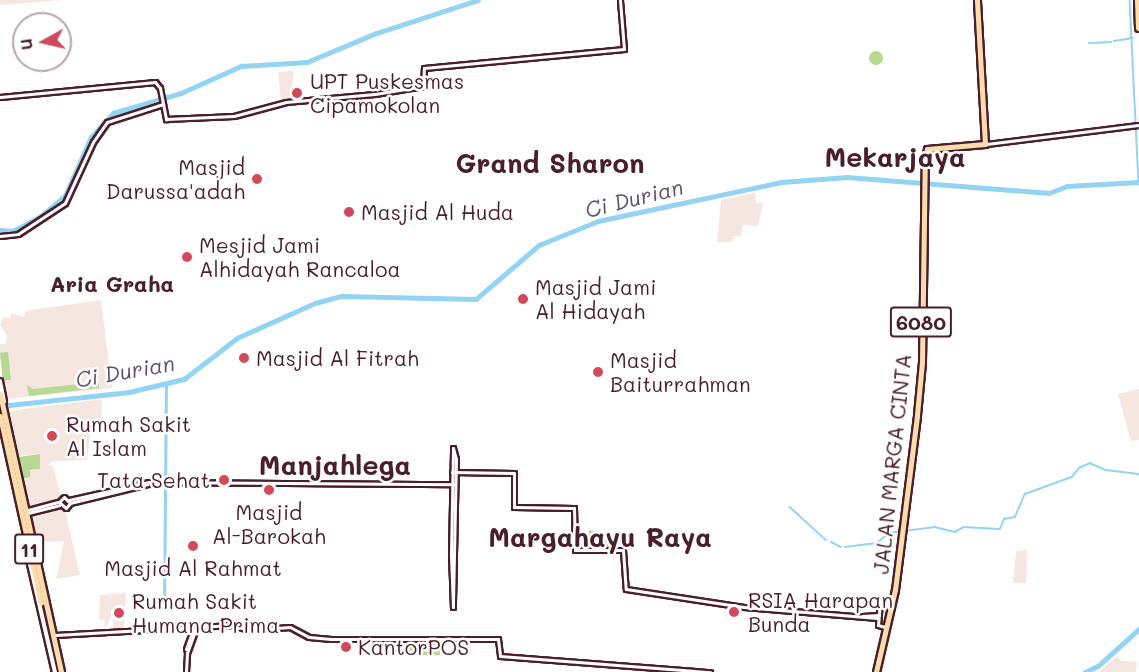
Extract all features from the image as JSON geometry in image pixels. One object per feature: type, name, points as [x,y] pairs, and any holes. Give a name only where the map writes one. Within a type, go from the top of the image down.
[{"type":"highway","points":[[1138,0],[1139,28]]},
{"type":"main road","points":[[978,0],[985,144]]},
{"type":"main road","name":"JALAN MARGA CINTA","points":[[876,672],[892,603],[903,532],[922,362],[922,184],[927,149],[985,144]]},
{"type":"main road","points":[[0,381],[3,402]]},
{"type":"main road","name":"11","points":[[0,394],[3,402],[1,429],[59,672]]},
{"type":"main road","name":"11","points":[[3,412],[59,672]]},
{"type":"main road","points":[[22,492],[55,634],[59,672]]},
{"type":"main road","points":[[33,552],[35,544]]},
{"type":"main road","points":[[45,608],[50,614]]},
{"type":"street","points":[[0,97],[153,82],[159,84],[166,119],[234,116],[286,102],[423,86],[424,68],[624,49],[620,0]]},
{"type":"street","points":[[0,236],[25,230],[65,203],[92,143],[107,122],[163,103]]},
{"type":"street","points":[[985,144],[1137,125]]},
{"type":"street","points":[[453,484],[453,607],[454,472],[453,448],[454,472]]},
{"type":"street","points":[[454,472],[514,473],[514,507],[574,508],[574,550],[623,550],[624,588],[744,607],[879,616]]},
{"type":"street","points":[[69,502],[165,483],[453,484]]},
{"type":"street","points":[[28,511],[59,504],[64,497],[69,502]]},
{"type":"street","points":[[59,504],[66,508],[69,502]]},
{"type":"street","points":[[887,628],[878,626],[881,603],[892,603]]},
{"type":"street","points":[[55,634],[233,625],[247,630],[290,627],[309,637],[375,641],[498,639],[500,656],[710,672]]},
{"type":"street","points":[[185,672],[186,654],[196,626]]},
{"type":"shaded area","points":[[0,0],[62,0],[0,5]]},
{"type":"shaded area","points":[[294,71],[290,101],[281,102],[278,72]]},
{"type":"shaded area","points":[[755,193],[756,203],[763,203],[758,226],[743,225],[741,236],[733,236],[732,242],[717,242],[721,200]]},
{"type":"shaded area","points":[[101,300],[112,388],[6,399],[0,358],[0,344],[5,344],[7,336],[0,325],[3,317],[10,318],[11,313],[24,317],[25,311]]},
{"type":"shaded area","points":[[1139,389],[1139,440],[1131,441],[1118,394]]},
{"type":"shaded area","points":[[102,399],[101,425],[91,427],[87,460],[53,461],[48,465],[53,466],[61,496],[58,506],[65,510],[80,575],[56,579],[64,541],[37,542],[23,480],[30,477],[30,471],[40,469],[40,454],[18,456],[8,411]]},
{"type":"shaded area","points":[[1027,550],[1026,583],[1013,583],[1016,551]]},
{"type":"shaded area","points":[[126,593],[124,631],[113,630],[113,613],[104,631],[105,620],[99,619],[100,595]]},
{"type":"shaded area","points":[[1117,656],[1121,661],[1137,662],[1136,672],[1099,672]]},
{"type":"green space","points":[[873,51],[879,51],[883,58],[879,65],[873,65],[869,61],[869,55]]},
{"type":"green space","points":[[8,352],[11,380],[3,381],[0,353]]},
{"type":"green space","points":[[99,382],[99,388],[29,396],[27,385],[33,389]]},
{"type":"green space","points":[[40,454],[40,469],[30,470],[30,477],[23,479],[18,457]]},
{"type":"green space","points":[[609,529],[609,549],[589,549],[589,530],[606,535]]},
{"type":"green space","points":[[410,642],[440,642],[440,655],[410,655]]},
{"type":"waterway","points":[[0,230],[13,231],[41,216],[65,196],[91,137],[113,113],[181,93],[241,66],[307,62],[374,34],[478,0]]},
{"type":"waterway","points":[[1130,0],[1139,182]]},
{"type":"waterway","points":[[1114,41],[1133,38]]},
{"type":"waterway","points":[[1093,43],[1111,42]]},
{"type":"waterway","name":"Ci Durian","points":[[0,406],[129,392],[184,379],[237,338],[315,303],[342,296],[476,299],[539,245],[598,221],[782,182],[847,177],[1049,193],[1067,186],[1139,182]]},
{"type":"waterway","points":[[164,609],[166,385]]},
{"type":"waterway","points":[[845,547],[877,543],[889,533],[935,527],[955,532],[964,527],[1000,529],[1004,519],[1015,517],[1025,494],[1072,477],[1079,468],[1090,463],[1106,470],[1139,474]]},
{"type":"waterway","points":[[790,507],[826,540]]},
{"type":"waterway","points":[[831,542],[841,547]]},
{"type":"waterway","points":[[1085,672],[1098,666],[1139,629]]},
{"type":"place","name":"UPT Puskesmas Cipamokolan","points":[[297,93]]},
{"type":"place","name":"Masjid Darussa'adah","points":[[257,179]]},
{"type":"place","name":"Masjid Al Huda","points":[[349,212]]},
{"type":"place","name":"Mesjid Jami Alhidayah Rancaloa","points":[[187,257]]},
{"type":"place","name":"Masjid Jami Al Hidayah","points":[[523,299]]},
{"type":"place","name":"Masjid Al Fitrah","points":[[244,358]]},
{"type":"place","name":"Masjid Baiturrahman","points":[[598,372]]},
{"type":"place","name":"Rumah Sakit Al Islam","points":[[52,436]]},
{"type":"place","name":"Tata Sehat","points":[[224,480]]},
{"type":"place","name":"Masjid Al-Barokah","points":[[269,490]]},
{"type":"place","name":"Masjid Al Rahmat","points":[[193,546]]},
{"type":"place","name":"RSIA Harapan Bunda","points":[[734,612]]},
{"type":"place","name":"Rumah Sakit Humana Prima","points":[[119,613]]},
{"type":"place","name":"KantorPOS","points":[[346,647]]},
{"type":"district","name":"Mekarjaya","points":[[895,157]]},
{"type":"district","name":"Grand Sharon","points":[[550,163]]},
{"type":"district","name":"Aria Graha","points":[[112,284]]},
{"type":"district","name":"Manjahlega","points":[[335,465]]},
{"type":"district","name":"Margahayu Raya","points":[[600,537]]}]
